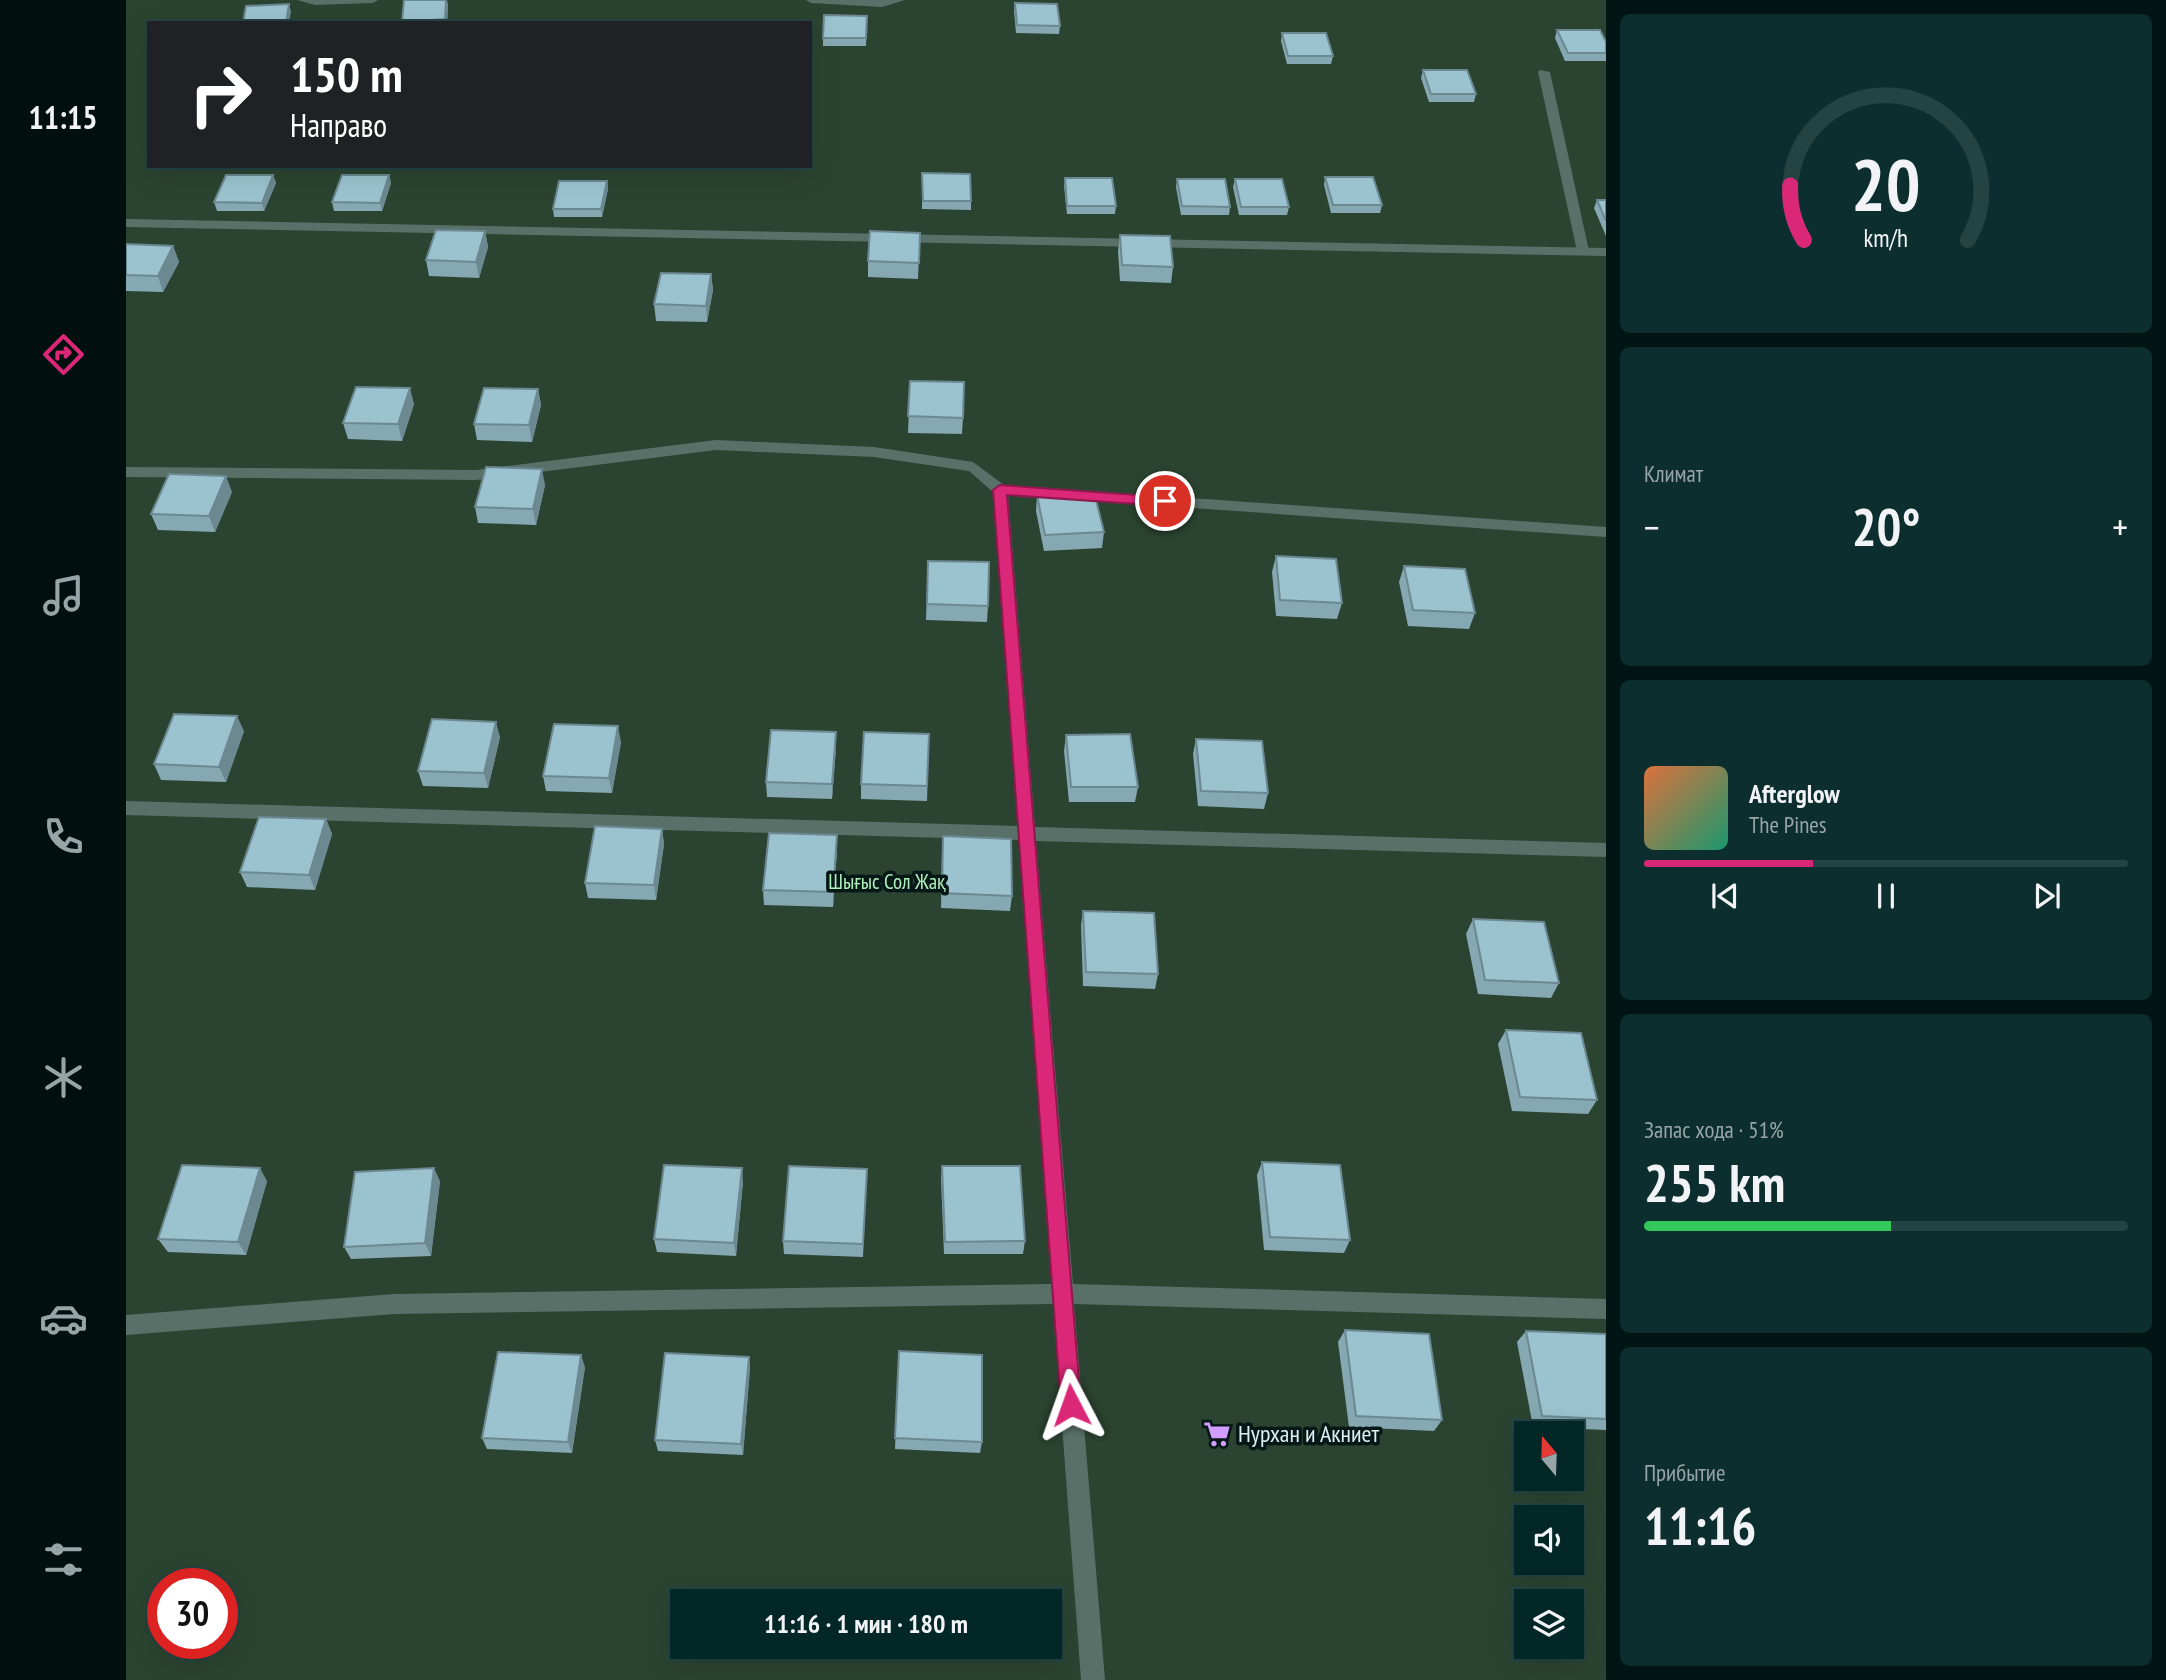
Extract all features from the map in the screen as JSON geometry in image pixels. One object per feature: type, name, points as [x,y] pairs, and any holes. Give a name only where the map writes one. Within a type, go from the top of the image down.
[{"type":"street","points":[[302,0],[373,0]]},
{"type":"street","points":[[811,0],[882,4],[900,0]]},
{"type":"street","points":[[1544,72],[1583,251]]},
{"type":"street","points":[[126,223],[1606,252]]},
{"type":"street","points":[[126,472],[476,475],[716,445],[874,452],[973,467],[1000,490],[1606,532]]},
{"type":"street","points":[[1000,490],[1093,1680]]},
{"type":"street","points":[[126,808],[1606,850]]},
{"type":"street","points":[[126,1325],[394,1304],[1062,1294],[1606,1309]]},
{"type":"green space","name":"Шығыс Сол Жақ","points":[[126,0],[1606,0],[1606,1680],[126,1680]]},
{"type":"building","points":[[404,0],[446,0],[445,19],[402,21]]},
{"type":"building","points":[[1015,3],[1057,4],[1060,26],[1017,25]]},
{"type":"building","points":[[289,4],[286,21],[243,21],[246,6]]},
{"type":"building","points":[[824,15],[867,16],[866,38],[823,38]]},
{"type":"building","points":[[1557,30],[1600,30],[1606,42],[1606,53],[1568,53]]},
{"type":"building","points":[[1282,33],[1326,33],[1333,56],[1288,56]]},
{"type":"building","points":[[1423,70],[1467,70],[1476,94],[1431,94]]},
{"type":"building","points":[[922,173],[970,174],[971,201],[923,201]]},
{"type":"building","points":[[226,175],[273,175],[262,203],[214,202]]},
{"type":"building","points":[[342,175],[389,175],[380,203],[332,202]]},
{"type":"building","points":[[1325,177],[1373,177],[1382,205],[1333,205]]},
{"type":"building","points":[[1065,178],[1112,178],[1116,206],[1067,206]]},
{"type":"building","points":[[1177,179],[1225,179],[1230,207],[1182,206]]},
{"type":"building","points":[[1235,179],[1282,179],[1289,207],[1241,207]]},
{"type":"building","points":[[559,181],[607,181],[601,209],[553,209]]},
{"type":"building","points":[[1597,200],[1606,200],[1606,221]]},
{"type":"building","points":[[436,230],[485,231],[476,262],[426,260]]},
{"type":"building","points":[[870,231],[920,233],[919,263],[868,261]]},
{"type":"building","points":[[1120,235],[1170,236],[1173,267],[1122,265]]},
{"type":"building","points":[[126,244],[173,246],[158,276],[126,275]]},
{"type":"building","points":[[661,273],[711,274],[706,306],[654,304]]},
{"type":"building","points":[[910,381],[964,382],[963,418],[908,416]]},
{"type":"building","points":[[356,387],[410,388],[398,424],[343,423]]},
{"type":"building","points":[[484,388],[538,389],[529,425],[474,424]]},
{"type":"building","points":[[486,467],[542,469],[533,509],[475,507]]},
{"type":"building","points":[[169,474],[226,476],[209,516],[151,514]]},
{"type":"building","points":[[1094,492],[1104,532],[1045,535],[1037,495]]},
{"type":"building","points":[[1276,556],[1336,559],[1342,603],[1280,600]]},
{"type":"building","points":[[928,561],[989,562],[988,606],[927,604]]},
{"type":"building","points":[[1404,566],[1465,569],[1475,613],[1413,610]]},
{"type":"building","points":[[174,714],[237,716],[219,767],[154,764]]},
{"type":"building","points":[[432,719],[496,722],[484,773],[418,771]]},
{"type":"building","points":[[554,724],[618,726],[609,778],[543,776]]},
{"type":"building","points":[[771,730],[836,732],[832,784],[766,782]]},
{"type":"building","points":[[864,732],[929,734],[927,786],[861,784]]},
{"type":"building","points":[[1130,734],[1138,787],[1071,787],[1066,735]]},
{"type":"building","points":[[1196,739],[1262,741],[1268,793],[1201,791]]},
{"type":"building","points":[[259,817],[326,819],[309,875],[240,872]]},
{"type":"building","points":[[595,826],[662,829],[654,885],[585,883]]},
{"type":"building","points":[[769,833],[837,835],[833,892],[763,890]]},
{"type":"building","points":[[943,836],[1011,839],[1012,896],[942,893]]},
{"type":"building","points":[[1083,911],[1154,913],[1158,974],[1086,972]]},
{"type":"building","points":[[1473,919],[1544,922],[1559,983],[1485,980]]},
{"type":"building","points":[[1506,1030],[1581,1033],[1597,1100],[1520,1097]]},
{"type":"building","points":[[1262,1162],[1340,1165],[1350,1240],[1270,1237]]},
{"type":"building","points":[[182,1165],[260,1168],[238,1242],[158,1239]]},
{"type":"building","points":[[664,1165],[742,1168],[734,1243],[654,1239]]},
{"type":"building","points":[[789,1166],[867,1169],[863,1244],[783,1241]]},
{"type":"building","points":[[942,1166],[1020,1166],[1025,1241],[945,1242]]},
{"type":"building","points":[[434,1168],[425,1243],[344,1247],[355,1172]]},
{"type":"building","points":[[1345,1330],[1429,1334],[1442,1420],[1356,1416]]},
{"type":"building","points":[[1526,1331],[1606,1334],[1606,1419],[1542,1416]]},
{"type":"building","points":[[899,1351],[982,1355],[982,1442],[895,1438]]},
{"type":"building","points":[[498,1352],[581,1355],[568,1442],[482,1438]]},
{"type":"building","points":[[665,1353],[749,1357],[741,1444],[655,1440]]},
{"type":"place","name":"Нурхан и Акниет","points":[[1217,1434]]},
{"type":"route","points":[[1071,1405],[1000,490],[1165,501]]}]
